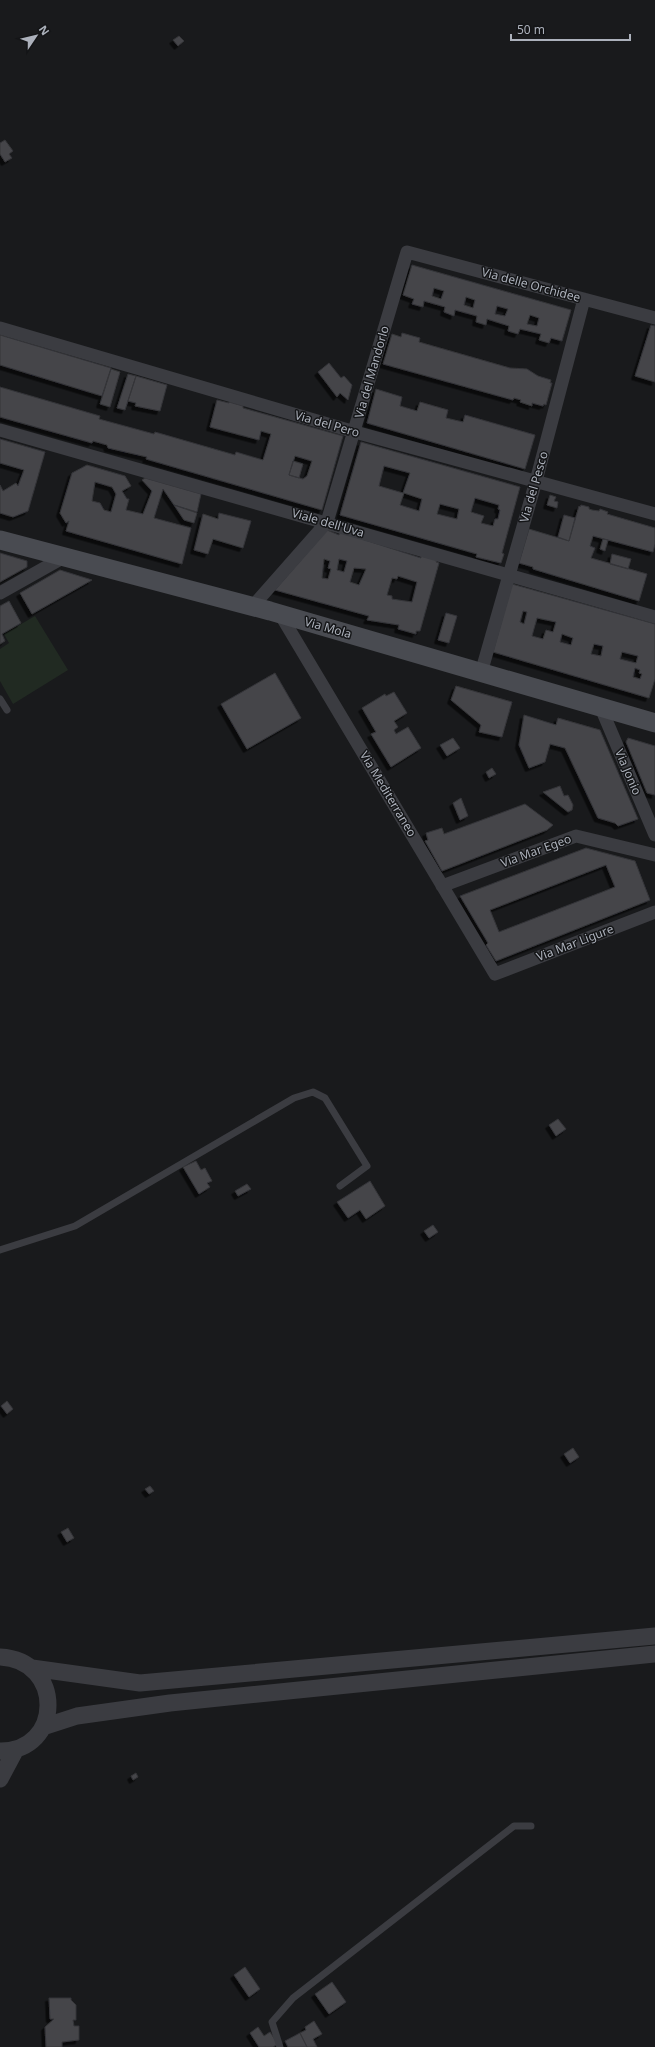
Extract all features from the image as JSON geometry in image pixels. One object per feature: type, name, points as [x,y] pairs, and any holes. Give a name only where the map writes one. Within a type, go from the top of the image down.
[{"type":"main road","name":"Via Mola","points":[[0,540],[252,606],[601,708],[655,722]]},
{"type":"street","name":"Via delle Orchidee","points":[[407,252],[655,318]]},
{"type":"street","name":"Via del Mandorlo","points":[[252,606],[327,522],[355,432],[407,252]]},
{"type":"street","name":"Via del Pesco","points":[[480,672],[536,481],[584,300]]},
{"type":"street","name":"Via del Pero","points":[[0,328],[355,432],[655,514]]},
{"type":"street","name":"Viale dell'Uva","points":[[0,430],[327,522],[509,576],[655,617]]},
{"type":"street","points":[[0,593],[64,557]]},
{"type":"street","name":"Via Mediterraneo","points":[[280,614],[495,974]]},
{"type":"street","name":"Via Jonio","points":[[601,708],[655,835]]},
{"type":"street","name":"Via Mar Egeo","points":[[442,886],[576,836],[655,855]]},
{"type":"street","name":"Via Mar Ligure","points":[[495,974],[655,912]]},
{"type":"street","points":[[32,1668],[140,1683],[655,1636]]},
{"type":"street","points":[[43,1727],[76,1716],[170,1703],[655,1654]]},
{"type":"street","points":[[0,1779],[8,1750],[27,1744],[43,1727],[49,1706],[44,1683],[32,1668],[19,1660],[1,1657]]},
{"type":"lane","points":[[0,699],[7,710]]},
{"type":"lane","points":[[0,1250],[75,1226],[294,1098],[313,1092],[325,1098],[367,1166],[340,1186]]},
{"type":"lane","points":[[280,2047],[272,2022],[293,1998],[514,1826],[531,1826]]},
{"type":"shaded area","points":[[35,616],[68,670],[13,704],[0,681],[0,649],[9,643],[4,634]]},
{"type":"building","points":[[179,36],[184,41],[178,46],[173,40]]},
{"type":"building","points":[[5,140],[13,151],[9,154],[12,158],[5,162],[0,154],[0,143]]},
{"type":"building","points":[[412,265],[571,310],[562,341],[551,338],[549,343],[539,340],[541,334],[520,329],[518,334],[508,331],[509,326],[487,319],[486,325],[476,322],[477,316],[455,310],[454,316],[444,312],[445,307],[424,301],[423,307],[412,304],[414,299],[403,295]],"holes":[[[434,288],[444,291],[441,299],[432,296]],[[466,297],[475,300],[473,308],[464,305]],[[497,306],[508,309],[505,316],[495,314]],[[530,315],[539,318],[537,326],[527,324]]]},
{"type":"building","points":[[651,325],[655,326],[655,382],[635,376]]},
{"type":"building","points":[[402,333],[420,338],[419,342],[510,368],[527,369],[538,376],[551,380],[550,383],[552,383],[546,405],[544,404],[543,406],[532,403],[532,406],[520,402],[521,400],[514,398],[513,400],[383,364],[392,334],[401,337]]},
{"type":"building","points":[[0,335],[111,368],[102,396],[0,365]]},
{"type":"building","points":[[329,363],[341,378],[344,376],[352,385],[348,400],[340,393],[337,397],[318,372]]},
{"type":"building","points":[[111,369],[120,372],[110,407],[100,404]]},
{"type":"building","points":[[128,374],[136,376],[125,410],[117,408]]},
{"type":"building","points":[[136,376],[167,385],[160,411],[135,406],[136,403],[128,401]]},
{"type":"building","points":[[0,387],[100,416],[99,419],[154,434],[155,432],[235,455],[236,452],[263,460],[271,434],[261,431],[259,440],[210,427],[217,400],[243,406],[243,408],[343,436],[322,510],[146,459],[147,457],[108,448],[107,445],[93,441],[92,443],[0,417]],"holes":[[[295,456],[312,461],[307,476],[303,479],[289,475]]]},
{"type":"building","points":[[376,389],[402,397],[400,406],[417,411],[420,402],[448,410],[446,418],[463,422],[465,415],[535,435],[525,469],[367,423]]},
{"type":"building","points":[[0,439],[45,452],[28,511],[13,517],[0,513],[0,485],[3,491],[16,483],[18,486],[24,470],[0,463]]},
{"type":"building","points":[[361,442],[520,487],[502,553],[504,554],[501,563],[476,557],[477,554],[340,515]],"holes":[[[384,466],[410,473],[403,493],[379,486]],[[404,493],[422,499],[419,511],[400,505]],[[475,498],[499,505],[498,509],[500,510],[498,519],[495,519],[493,526],[481,523],[484,516],[471,512]],[[440,504],[459,509],[457,519],[437,514]]]},
{"type":"building","points":[[293,461],[303,464],[299,478],[289,475]]},
{"type":"building","points":[[87,465],[125,476],[131,486],[122,491],[127,499],[129,499],[126,510],[143,514],[152,491],[142,480],[145,478],[201,494],[197,512],[174,505],[163,489],[154,518],[191,528],[182,564],[66,531],[69,521],[66,523],[60,513],[72,473]],"holes":[[[95,482],[112,487],[116,494],[111,512],[104,510],[100,503],[92,501]]]},
{"type":"building","points":[[550,495],[556,497],[554,501],[558,502],[557,508],[547,505]]},
{"type":"building","points":[[174,505],[197,513],[194,523],[184,520]]},
{"type":"building","points":[[581,505],[589,507],[589,509],[592,510],[599,511],[600,509],[608,512],[607,514],[655,528],[655,544],[653,552],[593,536],[590,546],[595,548],[591,558],[647,574],[639,601],[533,569],[533,567],[519,563],[529,529],[569,541],[579,506],[580,507]]},
{"type":"building","points":[[219,513],[251,521],[243,548],[213,539],[208,554],[194,550],[203,514],[218,519]]},
{"type":"building","points":[[564,515],[575,518],[569,541],[558,537]]},
{"type":"building","points":[[327,530],[339,535],[340,532],[421,558],[421,556],[437,560],[436,562],[439,563],[420,631],[416,631],[416,634],[398,629],[399,625],[367,620],[369,616],[275,590]],"holes":[[[324,559],[330,561],[328,568],[331,569],[328,579],[322,578]],[[339,559],[347,561],[344,572],[337,570]],[[354,568],[366,569],[359,585],[350,582]],[[398,576],[417,582],[412,602],[392,599],[392,596],[387,595],[392,578],[397,579]]]},
{"type":"building","points":[[603,539],[608,540],[605,551],[600,549]]},
{"type":"building","points":[[0,553],[27,561],[27,567],[0,582]]},
{"type":"building","points":[[612,554],[631,559],[628,569],[610,564]]},
{"type":"building","points":[[60,570],[92,580],[32,614],[20,593]]},
{"type":"building","points":[[512,584],[655,624],[655,679],[649,698],[493,652]],"holes":[[[523,611],[527,612],[524,624],[520,622]],[[537,618],[556,622],[553,632],[546,630],[543,639],[532,636]],[[562,634],[573,638],[571,645],[560,642]],[[594,644],[603,646],[601,656],[591,654]],[[622,652],[638,656],[636,663],[620,659]],[[635,668],[640,670],[639,673],[642,674],[640,679],[633,677]]]},
{"type":"building","points":[[9,601],[21,623],[2,634],[5,641],[0,644],[0,606]]},
{"type":"building","points":[[446,613],[457,616],[449,643],[438,640]]},
{"type":"building","points":[[275,673],[301,718],[247,749],[221,704]]},
{"type":"building","points":[[456,686],[512,702],[502,737],[479,732],[481,725],[451,700]]},
{"type":"building","points":[[394,692],[407,713],[394,721],[398,727],[394,730],[396,734],[408,727],[421,748],[391,767],[371,734],[376,732],[362,708],[385,694],[386,696]]},
{"type":"building","points":[[524,715],[556,725],[558,718],[600,730],[638,819],[618,826],[615,823],[598,818],[565,748],[550,744],[545,762],[529,768],[519,745]]},
{"type":"building","points":[[453,738],[460,748],[447,756],[440,745]]},
{"type":"building","points":[[628,738],[655,746],[655,795],[647,793],[626,742]]},
{"type":"building","points":[[492,768],[496,774],[489,778],[486,772]]},
{"type":"building","points":[[560,786],[564,796],[568,795],[573,805],[572,810],[568,812],[543,792]]},
{"type":"building","points":[[461,798],[468,816],[460,820],[453,803]]},
{"type":"building","points":[[525,804],[553,825],[547,830],[442,871],[425,841],[428,840],[426,833],[442,828],[444,834]]},
{"type":"building","points":[[586,848],[635,861],[650,900],[496,961],[486,945],[488,943],[460,896]],"holes":[[[606,865],[615,887],[499,932],[490,910]]]},
{"type":"building","points":[[558,1119],[566,1129],[556,1136],[549,1125]]},
{"type":"building","points":[[196,1161],[201,1170],[205,1168],[212,1181],[207,1183],[210,1187],[199,1194],[183,1167]]},
{"type":"building","points":[[370,1181],[385,1206],[366,1219],[360,1210],[348,1218],[337,1202]]},
{"type":"building","points":[[247,1184],[251,1189],[238,1196],[235,1191]]},
{"type":"building","points":[[433,1225],[438,1232],[429,1238],[424,1231]]},
{"type":"building","points":[[7,1401],[13,1409],[7,1414],[1,1406]]},
{"type":"building","points":[[573,1448],[579,1457],[570,1463],[564,1454]]},
{"type":"building","points":[[150,1486],[154,1491],[149,1494],[145,1489]]},
{"type":"building","points":[[68,1528],[74,1538],[67,1542],[61,1532]]},
{"type":"building","points":[[136,1773],[138,1777],[133,1780],[131,1776]]},
{"type":"building","points":[[245,1967],[260,1989],[249,1997],[234,1975]]},
{"type":"building","points":[[332,1982],[346,2002],[329,2014],[315,1994]]},
{"type":"building","points":[[49,1998],[71,1998],[76,2005],[76,2020],[73,2020],[74,2026],[79,2026],[79,2040],[62,2042],[62,2047],[46,2047],[45,2027],[54,2019],[50,2019]]},
{"type":"building","points":[[314,2021],[322,2034],[313,2039],[317,2047],[307,2047],[300,2033],[306,2030],[305,2027]]},
{"type":"building","points":[[258,2027],[264,2036],[270,2032],[278,2044],[273,2047],[259,2047],[250,2033]]},
{"type":"building","points":[[300,2033],[307,2047],[288,2047],[285,2041]]}]
